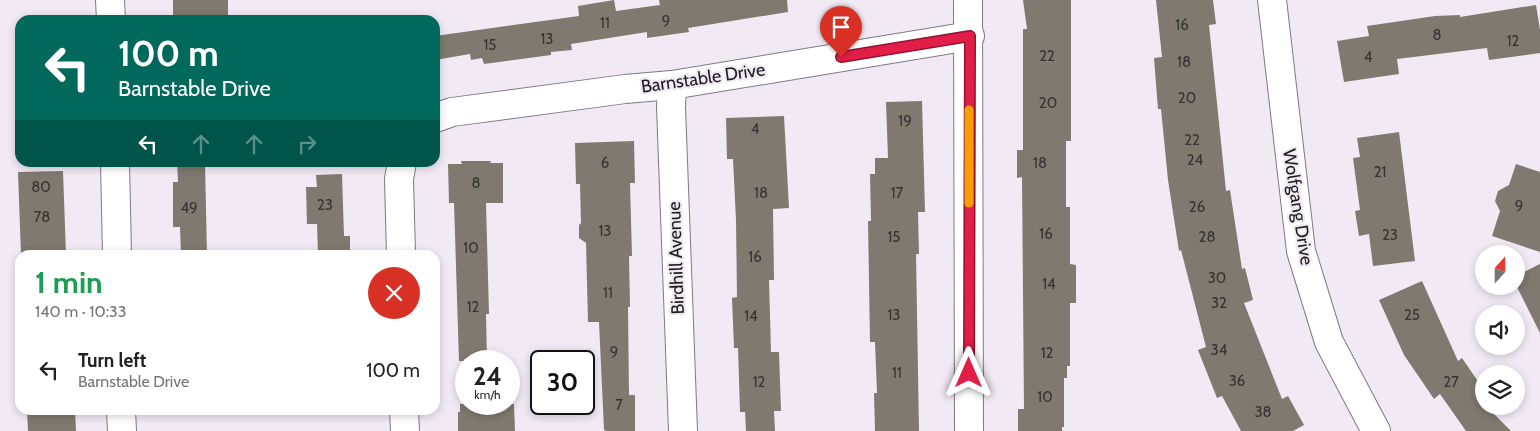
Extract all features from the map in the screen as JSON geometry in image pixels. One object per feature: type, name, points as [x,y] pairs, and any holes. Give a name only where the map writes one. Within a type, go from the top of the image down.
[{"type":"street","points":[[110,0],[111,15]]},
{"type":"street","points":[[968,0],[970,36],[969,431]]},
{"type":"street","name":"Wolfgang Drive","points":[[1272,0],[1301,251],[1329,342],[1376,431]]},
{"type":"street","name":"Barnstable Drive","points":[[440,117],[462,111],[625,89],[672,85],[970,36]]},
{"type":"street","name":"Birdhill Avenue","points":[[672,85],[671,107],[683,431]]},
{"type":"street","points":[[114,167],[117,250]]},
{"type":"street","points":[[401,167],[399,179],[401,250]]},
{"type":"street","points":[[121,415],[122,431]]},
{"type":"street","points":[[404,415],[405,431]]},
{"type":"building","points":[[173,0],[228,0],[228,15],[173,15]]},
{"type":"building","points":[[614,0],[616,11],[660,5],[659,0],[787,0],[788,12],[688,28],[689,32],[647,38],[647,32],[571,44],[572,50],[551,52],[551,55],[484,64],[482,58],[471,60],[470,54],[440,59],[440,35],[579,16],[578,6]]},
{"type":"building","points":[[1023,0],[1071,0],[1071,141],[1066,141],[1066,207],[1070,207],[1070,264],[1076,265],[1076,303],[1070,303],[1070,366],[1067,366],[1067,378],[1064,378],[1064,427],[1062,427],[1062,431],[1018,431],[1018,409],[1024,409],[1022,177],[1017,178],[1017,150],[1023,150],[1023,29],[1027,29]]},
{"type":"building","points":[[1156,0],[1213,0],[1216,24],[1209,25],[1226,191],[1230,190],[1242,269],[1245,268],[1253,300],[1244,303],[1282,399],[1288,396],[1304,425],[1293,431],[1241,431],[1222,396],[1217,398],[1198,350],[1206,347],[1181,250],[1179,251],[1168,180],[1161,109],[1158,109],[1154,58],[1162,57]]},
{"type":"building","points":[[1536,5],[1540,30],[1540,53],[1489,60],[1487,48],[1397,59],[1399,74],[1344,82],[1337,41],[1369,36],[1367,26],[1435,16],[1460,15],[1460,17]]},
{"type":"building","points":[[922,101],[925,212],[918,212],[919,254],[916,254],[919,431],[875,431],[874,393],[877,393],[875,342],[870,342],[868,221],[871,221],[870,174],[875,174],[875,158],[888,158],[886,102]]},
{"type":"building","points":[[784,116],[789,208],[773,209],[774,280],[769,280],[771,352],[779,352],[781,411],[774,411],[775,431],[746,431],[745,412],[740,412],[738,348],[734,348],[732,298],[737,297],[736,220],[733,159],[727,159],[726,118]]},
{"type":"building","points":[[1399,132],[1415,261],[1373,266],[1369,234],[1359,236],[1355,211],[1360,210],[1353,158],[1360,157],[1357,138]]},
{"type":"building","points":[[634,141],[635,183],[630,183],[632,256],[629,256],[630,307],[628,307],[629,395],[635,395],[635,431],[607,431],[604,430],[599,322],[588,322],[586,243],[579,238],[579,225],[581,223],[580,184],[576,184],[575,143]]},
{"type":"building","points":[[461,161],[503,163],[503,203],[486,203],[489,314],[486,314],[487,350],[459,350],[454,203],[449,203],[448,164],[462,164]]},
{"type":"building","points":[[1516,164],[1540,172],[1540,252],[1525,247],[1525,245],[1519,245],[1492,236],[1500,211],[1495,201],[1498,191],[1509,185]]},
{"type":"building","points":[[177,167],[205,167],[207,250],[181,250],[180,227],[173,227],[173,182],[178,182]]},
{"type":"building","points":[[63,171],[66,250],[21,250],[18,172]]},
{"type":"building","points":[[342,174],[344,236],[350,236],[350,250],[318,250],[317,224],[307,224],[306,187],[317,187],[316,175]]},
{"type":"building","points":[[1540,264],[1540,333],[1521,295],[1525,295],[1525,272]]},
{"type":"building","points":[[1422,281],[1458,361],[1462,358],[1475,377],[1475,415],[1495,415],[1511,431],[1466,431],[1440,394],[1434,399],[1404,355],[1379,300]]},
{"type":"building","points":[[27,415],[75,415],[76,431],[28,431]]},
{"type":"building","points":[[458,415],[514,415],[515,431],[458,431]]},
{"type":"slow traffic","points":[[969,110],[969,203]]},
{"type":"route","points":[[841,57],[970,36],[969,373]]}]
